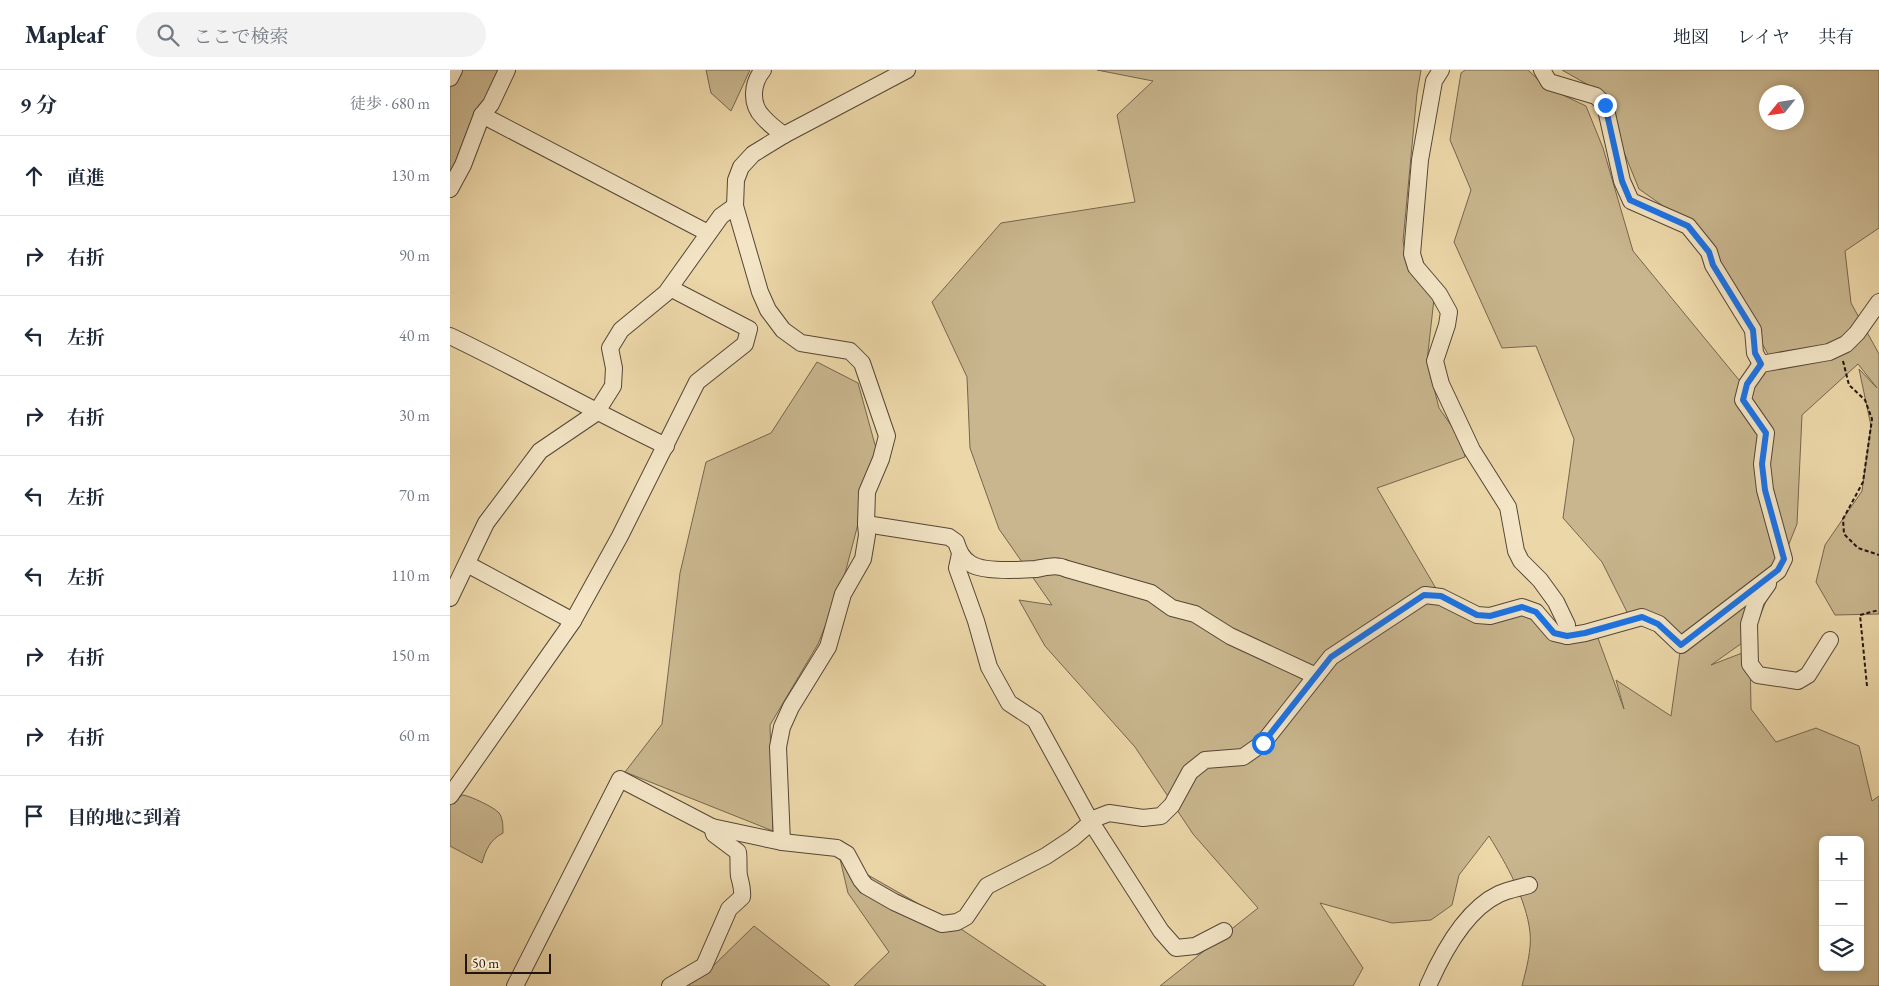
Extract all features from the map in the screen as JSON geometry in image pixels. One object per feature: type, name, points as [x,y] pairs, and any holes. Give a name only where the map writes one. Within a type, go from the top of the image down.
[{"type":"street","points":[[450,78],[454,70]]},
{"type":"street","points":[[450,190],[463,165],[482,115],[491,104],[508,70]]},
{"type":"street","points":[[763,70],[754,83],[754,101],[761,116],[784,135]]},
{"type":"street","points":[[782,842],[778,747],[782,727],[791,707],[828,648],[843,594],[863,559],[867,535],[867,492],[881,458],[887,436],[862,363],[850,351],[801,343],[782,330],[768,310],[760,292],[735,206],[736,180],[742,167],[753,154],[784,135],[906,70]]},
{"type":"street","points":[[1441,70],[1434,81],[1420,160],[1412,254],[1416,268],[1439,294],[1449,312],[1447,325],[1434,361],[1441,384],[1472,450],[1508,508],[1516,550],[1522,561],[1540,580],[1556,602],[1567,625],[1567,636]]},
{"type":"street","points":[[1542,70],[1550,82],[1596,96],[1605,105],[1622,181],[1630,200],[1688,226],[1709,252],[1713,265],[1753,330],[1755,353],[1761,364]]},
{"type":"street","points":[[482,115],[708,234]]},
{"type":"street","points":[[450,598],[459,568],[486,523],[540,451],[596,413],[613,386],[614,368],[610,348],[621,330],[670,288],[721,216],[735,206]]},
{"type":"street","points":[[450,796],[573,621],[620,536],[696,382],[745,344],[749,329],[670,288]]},
{"type":"street","points":[[1830,640],[1808,675],[1798,681],[1758,675],[1750,664],[1748,624],[1756,601],[1784,559],[1765,490],[1762,464],[1766,433],[1743,400],[1747,384],[1761,364],[1829,352],[1846,344],[1857,333],[1879,302]]},
{"type":"street","points":[[450,336],[596,413],[666,446]]},
{"type":"street","points":[[866,524],[949,537],[956,542],[960,554],[971,565],[988,569],[1034,569],[1058,566],[1151,593],[1172,608],[1196,614],[1230,636],[1316,676]]},
{"type":"street","points":[[960,554],[957,568],[976,621],[989,667],[1009,703],[1035,720],[1091,822],[1161,931],[1176,948],[1195,946],[1224,931]]},
{"type":"street","points":[[459,568],[573,621]]},
{"type":"street","points":[[515,986],[620,779],[712,828],[782,842],[837,848],[847,854],[866,886],[894,902],[942,924],[957,922],[966,917],[987,886],[1046,856],[1073,838],[1096,818],[1109,813],[1143,818],[1161,816],[1172,805],[1190,772],[1205,760],[1243,757],[1263,743],[1331,657],[1424,595],[1441,596],[1477,615],[1490,616],[1522,607],[1536,612],[1554,633],[1567,636],[1585,633],[1642,617],[1658,624],[1681,645],[1778,570]]},
{"type":"street","points":[[670,986],[704,966],[729,909],[742,896],[743,888],[739,875],[738,852],[714,834],[712,828]]},
{"type":"street","points":[[1428,986],[1440,957],[1456,933],[1474,912],[1498,895],[1529,885]]},
{"type":"path","points":[[1839,347],[1849,385],[1865,400],[1872,418],[1863,482],[1843,519],[1844,534],[1858,548],[1879,555]]},
{"type":"path","points":[[1867,686],[1860,614],[1879,610]]},
{"type":"shaded area","points":[[456,70],[501,70],[450,176],[450,85]]},
{"type":"shaded area","points":[[706,70],[750,70],[731,111],[711,93]]},
{"type":"shaded area","points":[[1097,70],[1421,70],[1417,93],[1403,241],[1408,267],[1434,299],[1427,361],[1439,408],[1462,441],[1465,457],[1377,488],[1441,597],[1477,615],[1517,608],[1554,633],[1595,630],[1624,709],[1616,680],[1671,716],[1681,645],[1627,612],[1602,562],[1563,518],[1574,439],[1536,346],[1502,348],[1454,242],[1471,190],[1450,140],[1461,73],[1465,70],[1528,70],[1546,87],[1586,106],[1603,148],[1633,251],[1739,380],[1774,365],[1700,232],[1639,189],[1599,91],[1562,70],[1879,70],[1879,228],[1845,251],[1851,303],[1879,354],[1879,614],[1835,615],[1816,582],[1825,545],[1862,491],[1871,426],[1859,369],[1877,388],[1858,364],[1802,415],[1797,524],[1752,636],[1711,665],[1750,650],[1751,709],[1776,742],[1816,728],[1859,746],[1872,801],[1879,796],[1879,986],[1522,986],[1530,945],[1528,920],[1515,883],[1489,836],[1459,875],[1452,905],[1431,920],[1392,923],[1320,903],[1363,968],[1353,986],[1160,986],[1258,908],[1193,834],[1135,747],[1045,646],[1019,600],[1052,605],[999,529],[970,448],[967,377],[932,302],[1001,223],[1135,202],[1117,115],[1153,81]]},
{"type":"shaded area","points":[[817,362],[858,383],[877,452],[843,581],[818,644],[770,725],[773,831],[625,772],[662,724],[680,573],[706,462],[771,433]]},
{"type":"shaded area","points":[[463,795],[492,808],[501,817],[503,833],[489,845],[482,863],[450,846],[450,804]]},
{"type":"shaded area","points":[[840,859],[952,923],[1046,986],[854,986],[889,952],[848,893]]},
{"type":"shaded area","points":[[754,926],[830,986],[682,986],[709,970]]},
{"type":"route","points":[[1263,743],[1331,657],[1424,595],[1441,596],[1477,615],[1490,616],[1522,607],[1536,612],[1554,633],[1567,636],[1585,633],[1642,617],[1658,624],[1681,645],[1778,570],[1784,559],[1765,490],[1762,464],[1766,433],[1743,400],[1747,384],[1761,364],[1755,353],[1753,330],[1713,265],[1709,252],[1688,226],[1630,200],[1622,181],[1605,105]]}]
